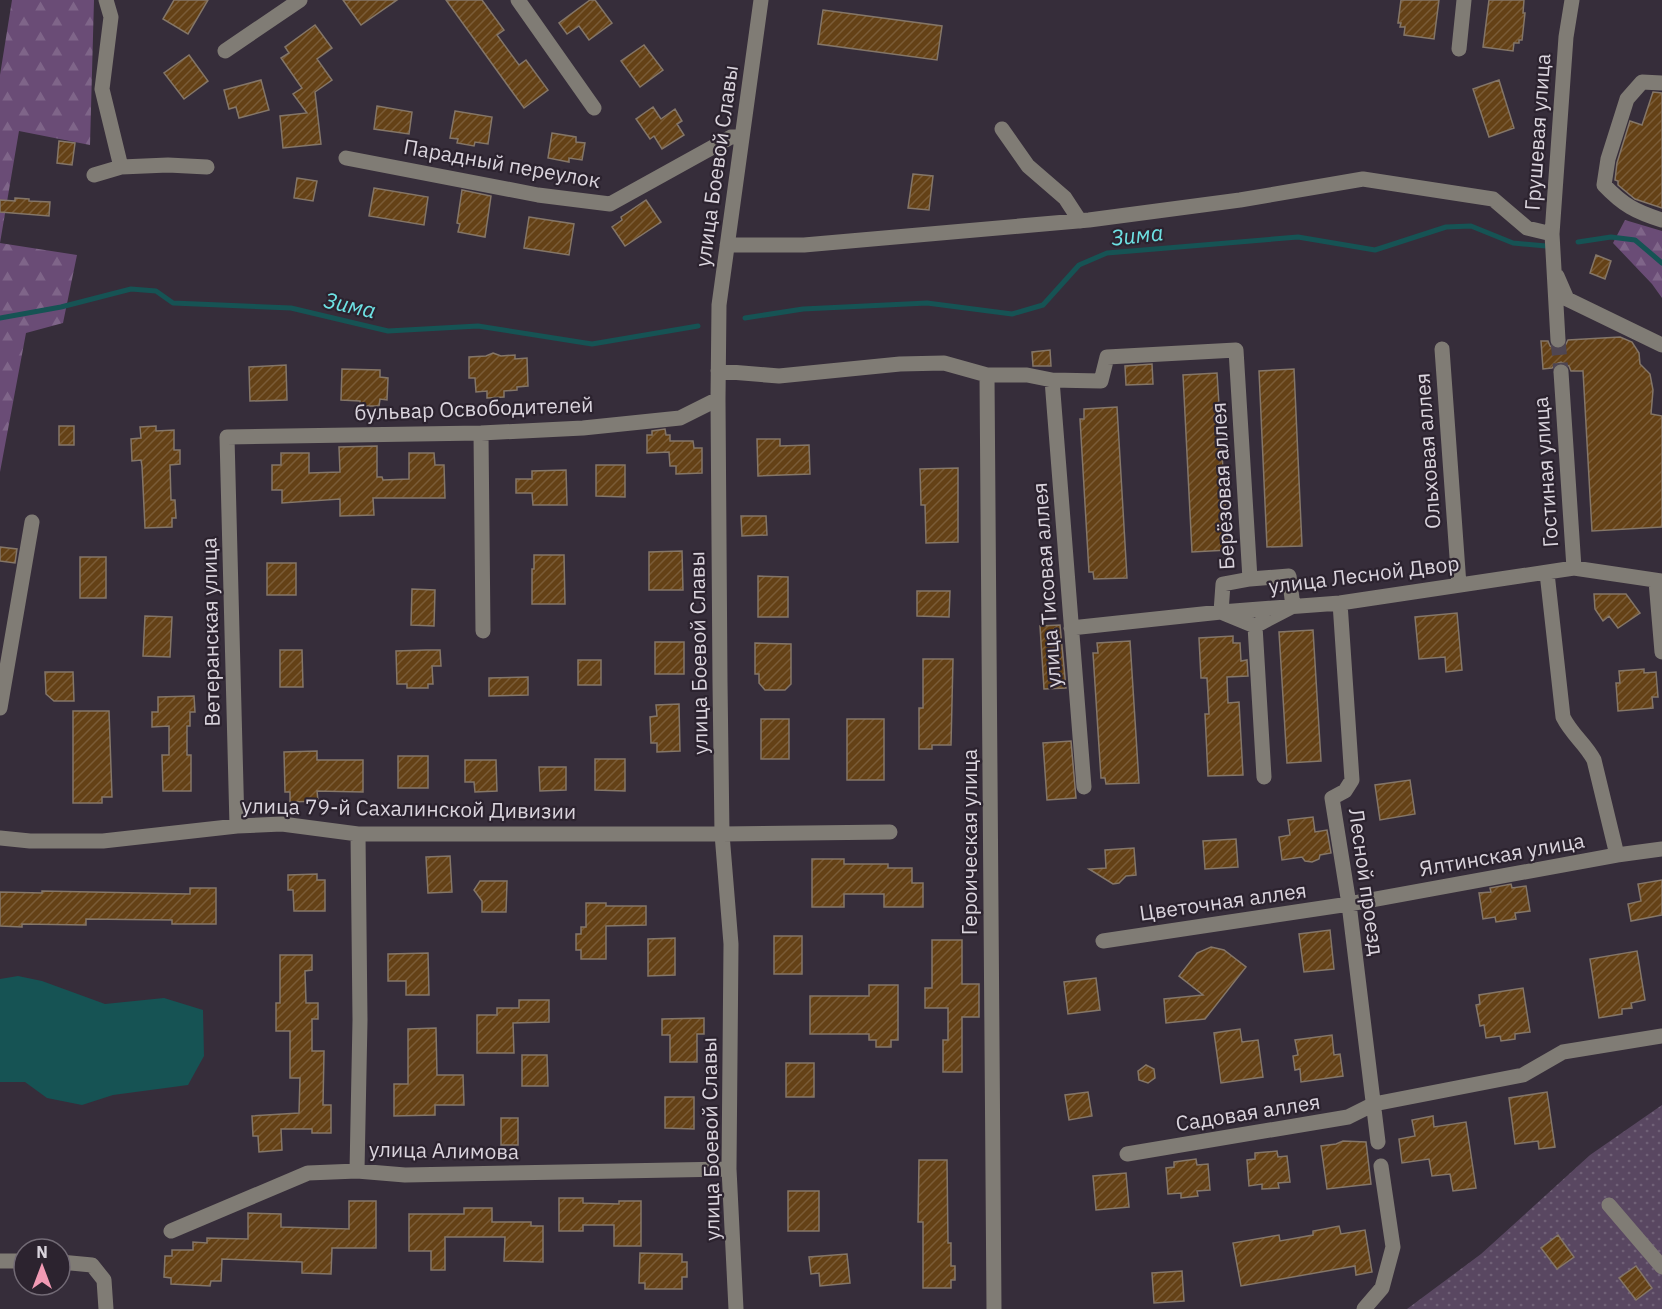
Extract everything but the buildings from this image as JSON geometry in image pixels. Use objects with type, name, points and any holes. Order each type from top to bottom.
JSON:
[{"type":"street","points":[[106,0],[111,17],[102,89],[121,167]]},
{"type":"street","points":[[225,51],[300,0]]},
{"type":"street","points":[[518,0],[594,108]]},
{"type":"street","name":"улица Боевой Славы","points":[[736,1309],[729,1169],[731,944],[722,834],[719,305],[742,136],[747,115],[761,0]]},
{"type":"street","points":[[1459,49],[1464,0]]},
{"type":"street","name":"Грушевая улица","points":[[1553,268],[1552,234],[1566,37],[1572,0]]},
{"type":"street","points":[[1662,83],[1642,82],[1627,99],[1608,159],[1604,185],[1616,198],[1638,213],[1662,220]]},
{"type":"street","points":[[1002,129],[1028,166],[1065,198],[1080,221]]},
{"type":"street","name":"Парадный переулок","points":[[346,158],[538,195],[610,204],[732,137],[742,136]]},
{"type":"street","points":[[94,175],[121,167],[168,165],[207,168]]},
{"type":"street","points":[[727,245],[804,245],[1080,221],[1240,200],[1363,179],[1493,199],[1527,228],[1552,234]]},
{"type":"street","points":[[1553,268],[1558,340]]},
{"type":"street","points":[[1553,268],[1567,299],[1662,345]]},
{"type":"street","name":"Ольховая аллея","points":[[1442,349],[1459,585]]},
{"type":"street","name":"Берёзовая аллея","points":[[1052,380],[1101,381],[1107,357],[1236,350],[1250,579],[1223,584],[1221,612]]},
{"type":"street","points":[[718,371],[779,376],[900,364],[944,363],[987,375],[1027,375],[1052,380]]},
{"type":"street","name":"Гостиная улица","points":[[1561,372],[1574,568]]},
{"type":"street","name":"Героическая улица","points":[[987,375],[994,1309]]},
{"type":"street","name":"улица Тисовая аллея","points":[[1052,380],[1084,787]]},
{"type":"street","name":"бульвар Освободителей","points":[[227,437],[481,433],[584,428],[680,418],[718,399]]},
{"type":"street","points":[[481,433],[483,632]]},
{"type":"street","name":"Ветеранская улица","points":[[227,437],[237,826]]},
{"type":"street","points":[[0,708],[32,522]]},
{"type":"street","name":"улица Лесной Двор","points":[[1071,628],[1221,612],[1340,603],[1574,568],[1659,581]]},
{"type":"street","points":[[1548,573],[1563,717],[1571,732],[1588,748],[1594,760],[1617,855]]},
{"type":"street","points":[[1250,579],[1289,576],[1293,606],[1255,626]]},
{"type":"street","points":[[1659,581],[1662,652]]},
{"type":"street","name":"Лесной проезд","points":[[1340,603],[1352,780],[1345,791],[1332,798],[1349,904],[1378,1142]]},
{"type":"street","points":[[1221,612],[1255,626]]},
{"type":"street","points":[[1255,626],[1264,777]]},
{"type":"street","name":"улица 79-й Сахалинской Дивизии","points":[[0,838],[30,841],[103,841],[237,826],[282,824],[358,834],[890,832]]},
{"type":"street","points":[[357,1171],[360,1020],[358,834]]},
{"type":"street","name":"Ялтинская улица","points":[[1349,904],[1617,855],[1662,849]]},
{"type":"street","name":"Цветочная аллея","points":[[1102,941],[1349,904]]},
{"type":"street","name":"Садовая аллея","points":[[1127,1154],[1348,1117],[1374,1104],[1523,1075],[1563,1052],[1662,1036]]},
{"type":"street","points":[[1364,1309],[1382,1288],[1393,1247],[1382,1166]]},
{"type":"street","name":"улица Алимова","points":[[171,1231],[308,1173],[357,1171],[405,1175],[729,1169]]},
{"type":"street","points":[[1609,1205],[1662,1267]]},
{"type":"street","points":[[72,1263],[92,1264],[104,1280],[106,1309]]},
{"type":"shaded area","points":[[18,976],[42,981],[105,1004],[164,998],[203,1010],[204,1056],[188,1085],[113,1095],[82,1105],[47,1098],[25,1082],[0,1082],[0,979]]},
{"type":"shaded area","points":[[1662,1105],[1662,1309],[1407,1309],[1481,1254],[1590,1155]]},
{"type":"green space","points":[[12,0],[94,0],[90,145],[19,131],[0,243],[0,75]]},
{"type":"green space","points":[[1625,220],[1662,231],[1662,298],[1652,284],[1613,243]]},
{"type":"green space","points":[[0,243],[77,255],[63,323],[26,333],[0,472]]},
{"type":"waterway","name":"Зима","points":[[745,318],[803,309],[927,303],[1012,314],[1043,305],[1079,265],[1107,253],[1298,237],[1375,250],[1446,227],[1471,226],[1513,243],[1546,246]]},
{"type":"waterway","name":"Зима","points":[[1578,242],[1611,237],[1635,240],[1662,263]]},
{"type":"waterway","name":"Зима","points":[[0,318],[61,307],[131,289],[156,291],[173,303],[291,308],[388,331],[478,326],[592,344],[698,326]]},
{"type":"tunnel","points":[[1558,340],[1561,372]]}]
